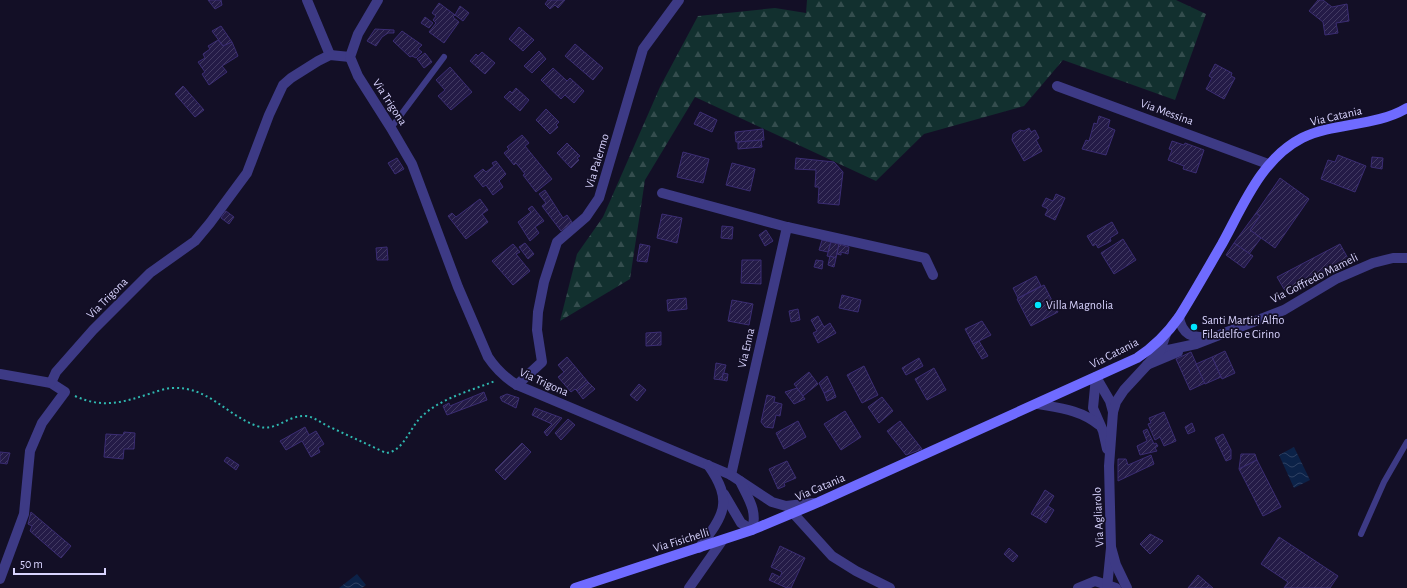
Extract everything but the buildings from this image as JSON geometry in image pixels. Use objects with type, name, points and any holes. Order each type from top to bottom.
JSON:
[{"type":"main road","name":"Via Catania","points":[[793,513],[1038,404],[1137,358],[1153,348],[1179,317],[1268,164],[1286,148],[1302,138],[1320,131],[1380,119],[1407,108]]},
{"type":"main road","name":"Via Fisichelli","points":[[575,588],[722,541],[793,513]]},
{"type":"street","points":[[307,0],[330,55],[350,57],[358,34],[378,0]]},
{"type":"street","name":"Via Palermo","points":[[517,385],[542,362],[537,330],[538,312],[544,282],[557,242],[586,217],[599,198],[643,49],[679,0]]},
{"type":"street","name":"Via Trigona","points":[[51,383],[56,372],[93,330],[150,273],[195,241],[247,173],[269,115],[283,85],[318,60],[330,55]]},
{"type":"street","name":"Via Trigona","points":[[350,57],[358,76],[412,164],[458,287],[488,357],[504,377],[517,385],[735,477],[772,502],[786,506],[819,502]]},
{"type":"street","name":"Via Messina","points":[[1057,86],[1268,164]]},
{"type":"street","points":[[662,193],[787,227],[925,258],[933,275]]},
{"type":"street","name":"Via Enna","points":[[735,477],[787,227]]},
{"type":"street","name":"Via Goffredo Mameli","points":[[1194,340],[1213,336],[1284,310],[1355,270],[1393,258],[1407,258]]},
{"type":"street","points":[[1179,317],[1184,331],[1194,340]]},
{"type":"street","points":[[1109,466],[1113,412],[1116,402],[1124,390],[1160,351],[1166,334],[1177,333],[1194,340]]},
{"type":"street","points":[[1137,358],[1194,340]]},
{"type":"street","points":[[1147,365],[1194,340]]},
{"type":"street","points":[[0,374],[51,383],[65,392],[42,423],[30,451],[24,514],[0,579]]},
{"type":"street","points":[[1096,377],[1110,401],[1113,412]]},
{"type":"street","points":[[1096,377],[1093,408],[1105,439],[1109,466]]},
{"type":"street","points":[[1038,404],[1079,412],[1100,425]]},
{"type":"street","points":[[708,465],[718,480],[724,494],[741,523],[752,530],[756,520],[754,510],[735,477]]},
{"type":"street","name":"Via Agliarolo","points":[[1109,466],[1111,547],[1116,566],[1127,588]]},
{"type":"street","points":[[699,548],[717,523],[723,510],[724,494]]},
{"type":"street","points":[[793,513],[832,556],[856,571],[890,588]]},
{"type":"street","points":[[689,588],[722,541]]},
{"type":"street","points":[[1078,588],[1095,581],[1110,587],[1111,547]]},
{"type":"lane","points":[[391,128],[444,57]]},
{"type":"lane","points":[[1361,534],[1384,482],[1407,442]]},
{"type":"path","points":[[65,392],[88,402],[110,404],[172,388],[200,391],[221,404],[232,414],[256,426],[270,428],[296,417],[311,417],[386,453],[397,449],[420,418],[440,402],[504,377]]},
{"type":"green space","points":[[807,0],[1176,0],[1206,14],[1175,100],[1063,60],[1024,106],[924,134],[876,181],[695,97],[645,180],[630,279],[560,321],[577,254],[603,217],[660,87],[698,16],[775,8],[806,13]]},
{"type":"water","points":[[1294,447],[1310,480],[1294,488],[1279,455]]},
{"type":"water","points":[[357,574],[366,585],[362,588],[339,588]]},
{"type":"place","name":"Villa Magnolia","points":[[1038,305]]},
{"type":"place","name":"Santi Martiri Alfio Filadelfo e Cirino","points":[[1194,327]]}]
